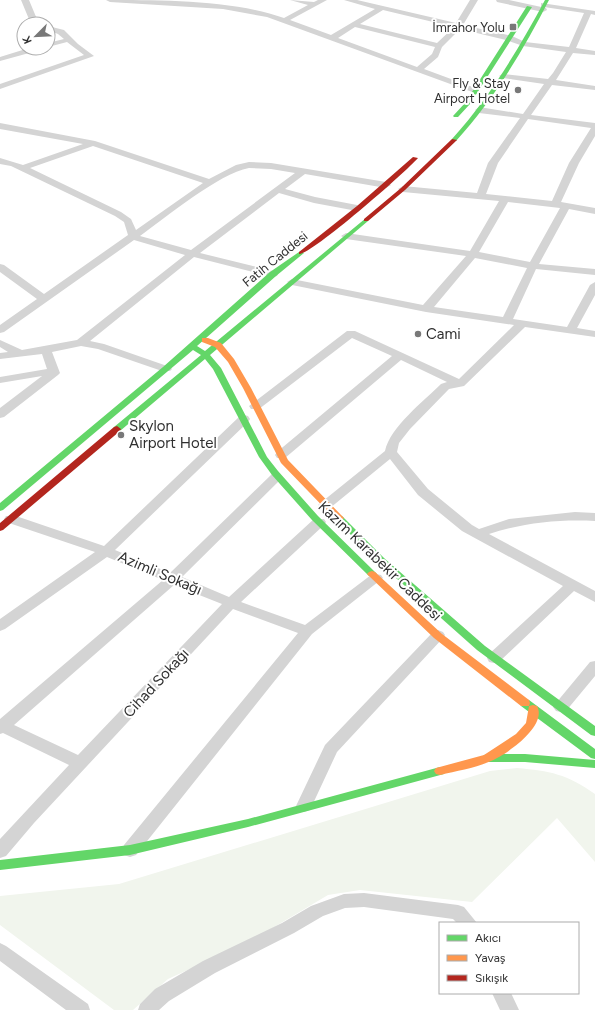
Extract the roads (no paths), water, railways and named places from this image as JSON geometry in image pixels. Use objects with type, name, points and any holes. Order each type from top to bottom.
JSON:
[{"type":"main road","points":[[452,121],[467,104],[531,3]]},
{"type":"main road","points":[[0,528],[403,189],[453,141],[479,110],[503,76],[545,5]]},
{"type":"main road","name":"Fatih Caddesi","points":[[0,508],[166,369],[273,274],[327,234],[386,185],[420,153]]},
{"type":"main road","name":"Kazım Karabekir Caddesi","points":[[201,338],[218,345],[231,361],[281,455],[293,472],[325,505],[415,591],[494,658],[595,732]]},
{"type":"main road","name":"Kazım Karabekir Caddesi","points":[[192,346],[206,355],[218,368],[263,457],[276,477],[319,522],[376,578],[438,635],[488,676],[595,755]]},
{"type":"main road","points":[[488,758],[520,737],[531,724],[533,709]]},
{"type":"main road","points":[[0,865],[130,850],[248,823],[304,806],[488,758],[525,758],[595,764]]},
{"type":"street","points":[[25,0],[32,16]]},
{"type":"street","points":[[110,0],[223,6],[249,10],[285,20],[475,90]]},
{"type":"street","points":[[294,0],[314,4]]},
{"type":"street","points":[[285,20],[323,0]]},
{"type":"street","points":[[348,0],[380,9],[509,38],[523,44],[595,53]]},
{"type":"street","points":[[420,69],[435,55],[440,46],[458,27],[474,0]]},
{"type":"street","points":[[480,196],[493,163],[549,83],[557,74],[591,12],[500,0]]},
{"type":"street","points":[[332,38],[380,9]]},
{"type":"street","points":[[355,25],[440,46]]},
{"type":"street","points":[[0,87],[90,56],[68,40],[61,32],[56,30]]},
{"type":"street","points":[[56,43],[68,40]]},
{"type":"street","points":[[0,59],[16,54]]},
{"type":"street","points":[[503,76],[595,88]]},
{"type":"street","points":[[479,110],[595,128],[574,163],[555,204]]},
{"type":"street","points":[[0,126],[92,144],[210,182]]},
{"type":"street","points":[[23,168],[92,144]]},
{"type":"street","points":[[0,162],[14,164],[118,214],[128,221],[134,237]]},
{"type":"street","points":[[0,330],[43,298],[134,237],[210,182],[239,167],[249,165],[271,166],[386,185]]},
{"type":"street","points":[[81,343],[193,254],[304,172]]},
{"type":"street","points":[[403,189],[555,204],[595,211]]},
{"type":"street","points":[[278,190],[357,208]]},
{"type":"street","points":[[426,309],[473,254],[505,199]]},
{"type":"street","points":[[506,321],[533,266],[566,206]]},
{"type":"street","points":[[346,236],[473,254],[533,266],[595,272]]},
{"type":"street","points":[[134,237],[193,254],[273,274]]},
{"type":"street","points":[[0,267],[43,298]]},
{"type":"street","points":[[292,282],[426,309],[595,334]]},
{"type":"street","points":[[571,330],[595,285]]},
{"type":"street","points":[[325,505],[391,452],[393,443],[406,426],[445,386],[460,384],[523,323]]},
{"type":"street","points":[[255,406],[351,332],[460,384]]},
{"type":"street","points":[[0,343],[20,353]]},
{"type":"street","points":[[0,356],[46,350],[81,343],[100,346],[166,369]]},
{"type":"street","points":[[0,414],[54,373],[46,350]]},
{"type":"street","points":[[281,455],[400,356]]},
{"type":"street","points":[[0,380],[53,371]]},
{"type":"street","points":[[0,626],[106,551],[244,419]]},
{"type":"street","points":[[391,452],[423,492],[466,528],[595,597]]},
{"type":"street","points":[[80,763],[1,726],[173,578],[276,477]]},
{"type":"street","points":[[477,534],[509,523],[574,516],[595,517]]},
{"type":"street","name":"Azimli Sokağı","points":[[11,519],[106,551],[231,603],[308,631]]},
{"type":"street","name":"Cihad Sokağı","points":[[0,851],[28,818],[231,603],[319,522]]},
{"type":"street","points":[[130,850],[308,631],[376,578]]},
{"type":"street","points":[[494,658],[572,585]]},
{"type":"street","points":[[304,806],[331,749],[438,635]]},
{"type":"street","points":[[561,707],[595,666]]},
{"type":"street","points":[[147,1010],[162,994],[209,968],[288,928],[317,911],[344,901],[364,900],[458,912],[467,922]]},
{"type":"street","points":[[0,951],[81,1010]]},
{"type":"street","points":[[502,994],[510,1010]]},
{"type":"place","name":"İmrahor Yolu","points":[[513,27]]},
{"type":"place","name":"Fly & Stay Airport Hotel","points":[[518,90]]},
{"type":"place","name":"Cami","points":[[418,334]]},
{"type":"place","name":"Skylon Airport Hotel","points":[[121,435]]}]
